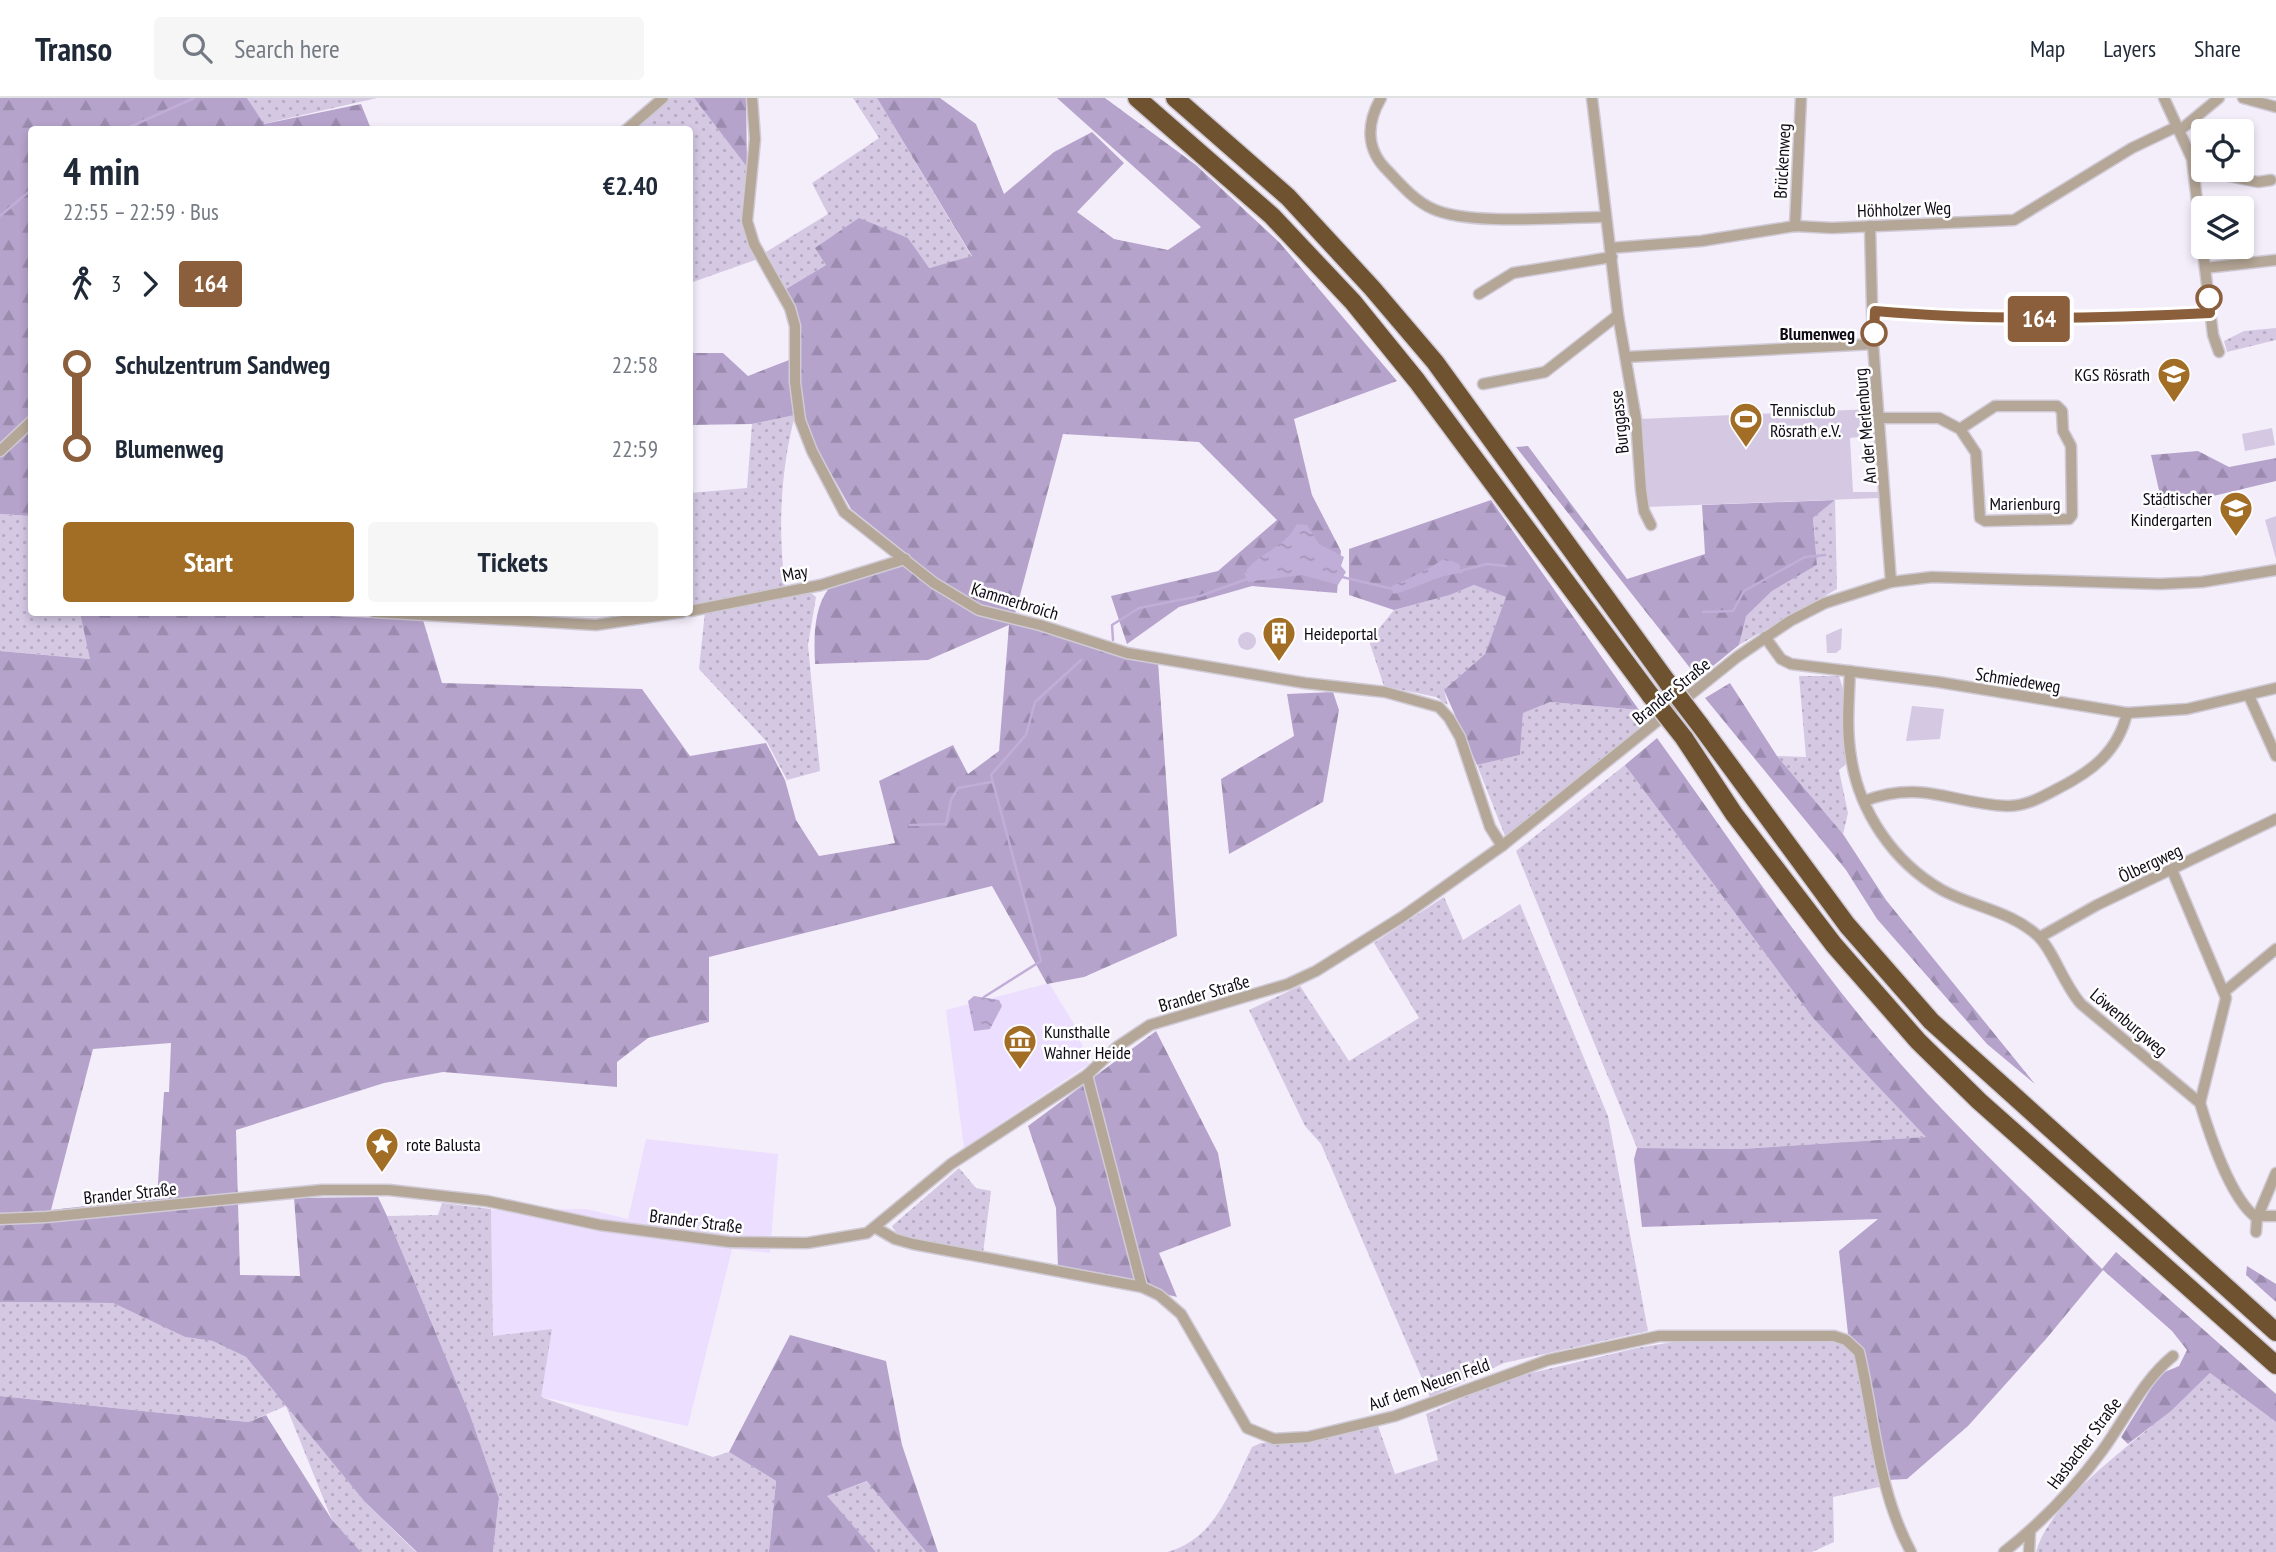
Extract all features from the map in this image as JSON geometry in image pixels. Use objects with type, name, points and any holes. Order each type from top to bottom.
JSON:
[{"type":"highway","points":[[1137,98],[1272,216],[1353,302],[1417,382],[1684,738],[1734,814],[1874,994],[1979,1101],[2276,1365]]},
{"type":"highway","points":[[1175,98],[1288,197],[1426,351],[1847,925],[1931,1021],[2276,1332]]},
{"type":"street","points":[[630,126],[663,98]]},
{"type":"street","name":"Kammerbroich","points":[[752,98],[755,139],[747,221],[754,244],[787,299],[793,317],[800,420],[812,451],[844,512],[954,598],[979,610],[1040,625],[1127,653],[1305,683],[1385,692],[1439,707],[1460,737],[1490,827],[1502,846]]},
{"type":"street","points":[[1381,98],[1369,132],[1374,153],[1407,190],[1433,209],[1474,217],[1605,217]]},
{"type":"street","name":"Burggasse","points":[[1592,98],[1618,315],[1636,419],[1643,500],[1651,525]]},
{"type":"street","name":"Brückenweg","points":[[1795,226],[1801,98]]},
{"type":"street","points":[[2164,98],[2191,162]]},
{"type":"street","name":"Höhholzer Weg","points":[[1611,252],[1795,226],[2014,220],[2132,148],[2178,129],[2219,98]]},
{"type":"street","points":[[2243,98],[2276,107]]},
{"type":"street","points":[[2254,180],[2271,180]]},
{"type":"street","points":[[2195,182],[2210,313],[2219,352]]},
{"type":"street","name":"An der Merlenburg","points":[[1870,226],[1875,311],[1874,344],[1891,582]]},
{"type":"street","points":[[1479,294],[1513,274],[1611,252]]},
{"type":"street","points":[[2205,268],[2276,260]]},
{"type":"street","points":[[1875,311],[2044,319],[2210,313]]},
{"type":"street","points":[[1483,384],[1545,372],[1618,315]]},
{"type":"street","points":[[1626,357],[1874,344]]},
{"type":"street","name":"Marienburg","points":[[1995,406],[2057,406],[2062,411],[2063,431],[2071,446],[2072,515],[2068,519],[1985,521],[1980,518],[1976,453],[1960,429],[1995,406]]},
{"type":"street","points":[[1880,418],[1939,418],[1960,429]]},
{"type":"street","points":[[0,451],[28,425]]},
{"type":"street","name":"May","points":[[693,610],[821,584],[905,559]]},
{"type":"street","name":"Brander Straße","points":[[0,1219],[46,1217],[309,1191],[366,1190],[487,1201],[600,1225],[759,1244],[832,1240],[867,1233],[951,1164],[1087,1075],[1117,1047],[1150,1025],[1171,1016],[1259,994],[1316,971],[1425,902],[1502,846],[1765,637],[1825,603],[1891,582],[1932,577],[2160,584],[2202,582],[2276,570]]},
{"type":"street","points":[[442,616],[596,625],[656,616]]},
{"type":"street","name":"Schmiedeweg","points":[[1765,637],[1785,662],[2127,713],[2187,709],[2276,688]]},
{"type":"street","name":"Löwenburgweg","points":[[1850,671],[1850,756],[1864,801],[1877,828],[1900,857],[1923,877],[1962,899],[2012,918],[2040,937],[2069,990],[2081,1004],[2200,1103]]},
{"type":"street","points":[[2249,696],[2276,756]]},
{"type":"street","points":[[1864,801],[1882,794],[1921,791],[2007,806],[2033,802],[2093,769],[2116,742],[2127,713]]},
{"type":"street","name":"Ölbergweg","points":[[2040,937],[2097,905],[2276,819]]},
{"type":"street","points":[[2172,870],[2224,992],[2225,1004],[2200,1103],[2211,1136],[2243,1204],[2258,1217],[2276,1216]]},
{"type":"street","points":[[2224,992],[2276,950]]},
{"type":"street","points":[[1087,1075],[1142,1287]]},
{"type":"street","points":[[2256,1232],[2258,1217],[2276,1173]]},
{"type":"street","name":"Auf dem Neuen Feld","points":[[876,1228],[895,1239],[913,1244],[1142,1287],[1159,1295],[1181,1314],[1247,1427],[1274,1439],[1308,1437],[1395,1416],[1548,1360],[1659,1336],[1811,1335],[1846,1340],[1859,1352],[1888,1502],[1912,1552]]},
{"type":"street","name":"Hasbacher Straße","points":[[2004,1552],[2031,1533],[2102,1452],[2151,1378],[2173,1356]]},
{"type":"street","points":[[2029,1552],[2031,1533]]},
{"type":"shaded area","points":[[247,98],[377,98],[263,124]]},
{"type":"shaded area","points":[[670,98],[694,98],[747,167],[743,193],[744,224],[758,259],[693,282],[693,126],[636,126]]},
{"type":"shaded area","points":[[853,98],[877,98],[972,257],[928,268],[908,238],[826,265],[786,289],[766,252],[828,214],[812,183],[879,138]]},
{"type":"shaded area","points":[[2276,328],[2276,340],[2227,352],[2224,341],[2244,331]]},
{"type":"shaded area","name":"Tennisclub Rösrath e.V.","points":[[1873,409],[1874,425],[1859,426],[1859,437],[1850,438],[1853,492],[1878,492],[1878,498],[1646,507],[1639,419]]},
{"type":"shaded area","points":[[795,415],[783,480],[782,544],[785,588],[693,605],[693,493],[747,488],[752,424]]},
{"type":"shaded area","points":[[2272,428],[2275,445],[2245,451],[2242,434]]},
{"type":"shaded area","points":[[1835,500],[1837,589],[1739,645],[1745,616],[1772,591],[1817,565],[1813,518]]},
{"type":"shaded area","points":[[0,514],[28,516],[28,616],[81,616],[91,659],[0,651]]},
{"type":"shaded area","points":[[2276,516],[2276,559],[2265,520]]},
{"type":"shaded area","points":[[1474,585],[1507,597],[1485,654],[1444,690],[1448,705],[1436,697],[1384,686],[1369,641],[1394,610],[1450,595]]},
{"type":"shaded area","points":[[811,593],[816,597],[808,645],[820,771],[787,780],[767,742],[699,669],[705,612]]},
{"type":"shaded area","points":[[1842,628],[1841,649],[1836,653],[1827,653],[1826,635]]},
{"type":"shaded area","points":[[1247,632],[1253,635],[1256,641],[1253,647],[1247,650],[1241,647],[1238,641],[1241,635]]},
{"type":"shaded area","points":[[1799,676],[1839,676],[1843,689],[1846,764],[1839,770],[1848,813],[1843,834],[1777,756],[1806,757]]},
{"type":"shaded area","points":[[1550,702],[1639,710],[1642,728],[1505,836],[1477,765],[1520,755],[1523,712]]},
{"type":"shaded area","points":[[1912,706],[1944,709],[1940,739],[1906,741]]},
{"type":"shaded area","points":[[1625,765],[1813,1018],[1927,1137],[1741,1149],[1637,1148],[1516,851]]},
{"type":"shaded area","points":[[1444,897],[1463,940],[1520,904],[1608,1116],[1648,1331],[1504,1363],[1430,1397],[1321,1144],[1305,1126],[1249,1010],[1300,986],[1349,1061],[1419,1018],[1374,943]]},
{"type":"shaded area","points":[[1049,983],[1074,1024],[1089,1064],[964,1148],[946,1010]]},
{"type":"shaded area","points":[[646,1139],[778,1154],[770,1253],[732,1249],[688,1426],[541,1397],[493,1337],[491,1210],[586,1209],[628,1219]]},
{"type":"shaded area","points":[[959,1168],[976,1188],[991,1191],[983,1253],[900,1238],[892,1226]]},
{"type":"shaded area","points":[[442,1203],[491,1209],[493,1336],[552,1329],[541,1397],[713,1457],[729,1452],[776,1481],[769,1552],[493,1552],[499,1498],[470,1415],[387,1216],[438,1215]]},
{"type":"shaded area","points":[[0,1302],[113,1303],[185,1337],[214,1341],[246,1357],[367,1504],[416,1552],[361,1552],[332,1520],[286,1406],[248,1422],[0,1396]]},
{"type":"shaded area","points":[[1828,1339],[1849,1350],[1859,1369],[1867,1402],[1879,1487],[1833,1497],[1834,1542],[1812,1552],[1167,1552],[1198,1536],[1210,1524],[1229,1495],[1252,1447],[1261,1443],[1309,1442],[1378,1426],[1395,1474],[1438,1460],[1426,1414],[1506,1379],[1637,1348],[1685,1340]]},
{"type":"shaded area","points":[[2210,1373],[2276,1422],[2276,1552],[2036,1552],[2057,1513],[2074,1494]]},
{"type":"shaded area","points":[[868,1481],[926,1552],[876,1552],[826,1496]]},
{"type":"green space","points":[[0,98],[247,98],[264,124],[361,104],[370,126],[28,126],[28,516],[0,514]]},
{"type":"green space","points":[[694,98],[746,98],[747,167]]},
{"type":"green space","points":[[877,98],[940,98],[976,124],[1004,194],[1054,152],[1092,132],[1124,163],[1077,212],[1114,239],[1168,250],[1201,227],[1057,98],[1105,98],[1196,165],[1280,243],[1397,381],[1294,419],[1312,495],[1341,551],[1337,593],[1252,586],[1179,607],[1127,644],[1111,596],[1218,571],[1277,520],[1199,442],[1063,434],[1015,614],[1158,662],[1177,936],[1084,977],[1047,984],[992,886],[709,957],[709,1022],[648,1038],[617,1062],[617,1087],[443,1072],[384,1083],[236,1130],[240,1275],[300,1276],[294,1198],[378,1197],[470,1415],[499,1498],[493,1552],[417,1552],[365,1502],[246,1357],[213,1341],[185,1337],[113,1303],[0,1302],[0,651],[90,659],[81,616],[331,616],[423,620],[442,683],[642,689],[690,756],[766,743],[785,780],[796,820],[819,856],[895,843],[879,781],[953,745],[968,774],[999,751],[1009,625],[928,660],[815,664],[817,615],[829,588],[906,553],[851,509],[810,436],[803,413],[799,381],[799,326],[786,289],[826,265],[815,248],[859,218],[908,238],[929,268],[972,256]],"holes":[[[171,1043],[169,1092],[164,1092],[157,1198],[51,1210],[93,1049]]]},
{"type":"green space","points":[[693,353],[723,353],[748,376],[789,360],[795,415],[752,424],[693,425]]},
{"type":"green space","points":[[1528,446],[1627,579],[1705,554],[1702,505],[1835,500],[1813,518],[1817,565],[1772,591],[1746,616],[1739,645],[1698,678],[1516,447]]},
{"type":"green space","points":[[2198,451],[2229,467],[2276,458],[2276,481],[2163,508],[2151,455]]},
{"type":"green space","points":[[1491,500],[1639,710],[1550,702],[1523,713],[1520,755],[1477,765],[1444,690],[1485,654],[1506,597],[1474,585],[1450,595],[1394,610],[1349,595],[1349,549]]},
{"type":"green space","points":[[1730,683],[1777,756],[1843,834],[1886,900],[2035,1084],[1987,1044],[1877,919],[1846,870],[1705,698]]},
{"type":"green space","points":[[1333,692],[1339,710],[1323,802],[1229,854],[1221,779],[1294,736],[1287,694]]},
{"type":"green space","points":[[1657,738],[1829,977],[1916,1081],[2102,1269],[2116,1252],[2276,1394],[2276,1422],[2210,1373],[2171,1411],[2128,1444],[2121,1437],[2160,1374],[2179,1366],[2187,1350],[2172,1331],[2103,1270],[1968,1426],[1907,1479],[1888,1480],[1859,1346],[1848,1334],[1839,1251],[1878,1219],[1642,1227],[1634,1159],[1637,1148],[1741,1149],[1926,1137],[1813,1018],[1625,765]]},
{"type":"green space","points":[[1156,1031],[1218,1153],[1231,1226],[1159,1253],[1177,1297],[1058,1268],[1056,1208],[1028,1126]]},
{"type":"green space","points":[[2247,1266],[2276,1284],[2276,1302],[2246,1275]]},
{"type":"green space","points":[[790,1335],[886,1361],[902,1445],[938,1552],[926,1552],[867,1481],[827,1496],[876,1552],[769,1552],[776,1481],[729,1452]]},
{"type":"green space","points":[[0,1396],[248,1422],[266,1415],[332,1520],[361,1552],[0,1552]]},
{"type":"water","points":[[1297,524],[1307,525],[1319,544],[1344,557],[1341,566],[1346,572],[1338,585],[1302,575],[1248,582],[1244,573],[1285,539]]},
{"type":"water","points":[[1445,558],[1459,564],[1463,573],[1445,576],[1393,594],[1392,586]]},
{"type":"water","points":[[974,996],[999,1000],[1002,1006],[990,1029],[974,1031],[968,1001]]},
{"type":"waterway","points":[[132,126],[194,98]]},
{"type":"waterway","points":[[0,216],[28,192]]},
{"type":"waterway","points":[[1703,612],[1733,611],[1744,591],[1805,557],[1825,555]]},
{"type":"waterway","points":[[1459,571],[1487,564],[1506,566]]},
{"type":"waterway","points":[[1342,577],[1393,589]]},
{"type":"waterway","points":[[1113,640],[1112,625],[1139,608],[1200,596],[1250,578]]},
{"type":"waterway","points":[[984,997],[1041,961],[991,775],[1026,735],[1035,702],[1081,660]]},
{"type":"waterway","points":[[910,825],[946,824],[951,800],[958,788],[991,782]]},
{"type":"bus line","name":"164","points":[[1874,333],[1875,311],[1973,317],[2115,318],[2210,313],[2209,298]]},
{"type":"place","name":"Blumenweg","points":[[1874,333]]},
{"type":"place","name":"KGS Rösrath","points":[[2174,404]]},
{"type":"place","name":"Tennisclub Rösrath e.V.","points":[[1746,449]]},
{"type":"place","name":"Städtischer Kindergarten","points":[[2236,538]]},
{"type":"place","name":"Heideportal","points":[[1279,663]]},
{"type":"place","name":"Kunsthalle Wahner Heide","points":[[1020,1071]]},
{"type":"place","name":"rote Balusta","points":[[382,1174]]}]
